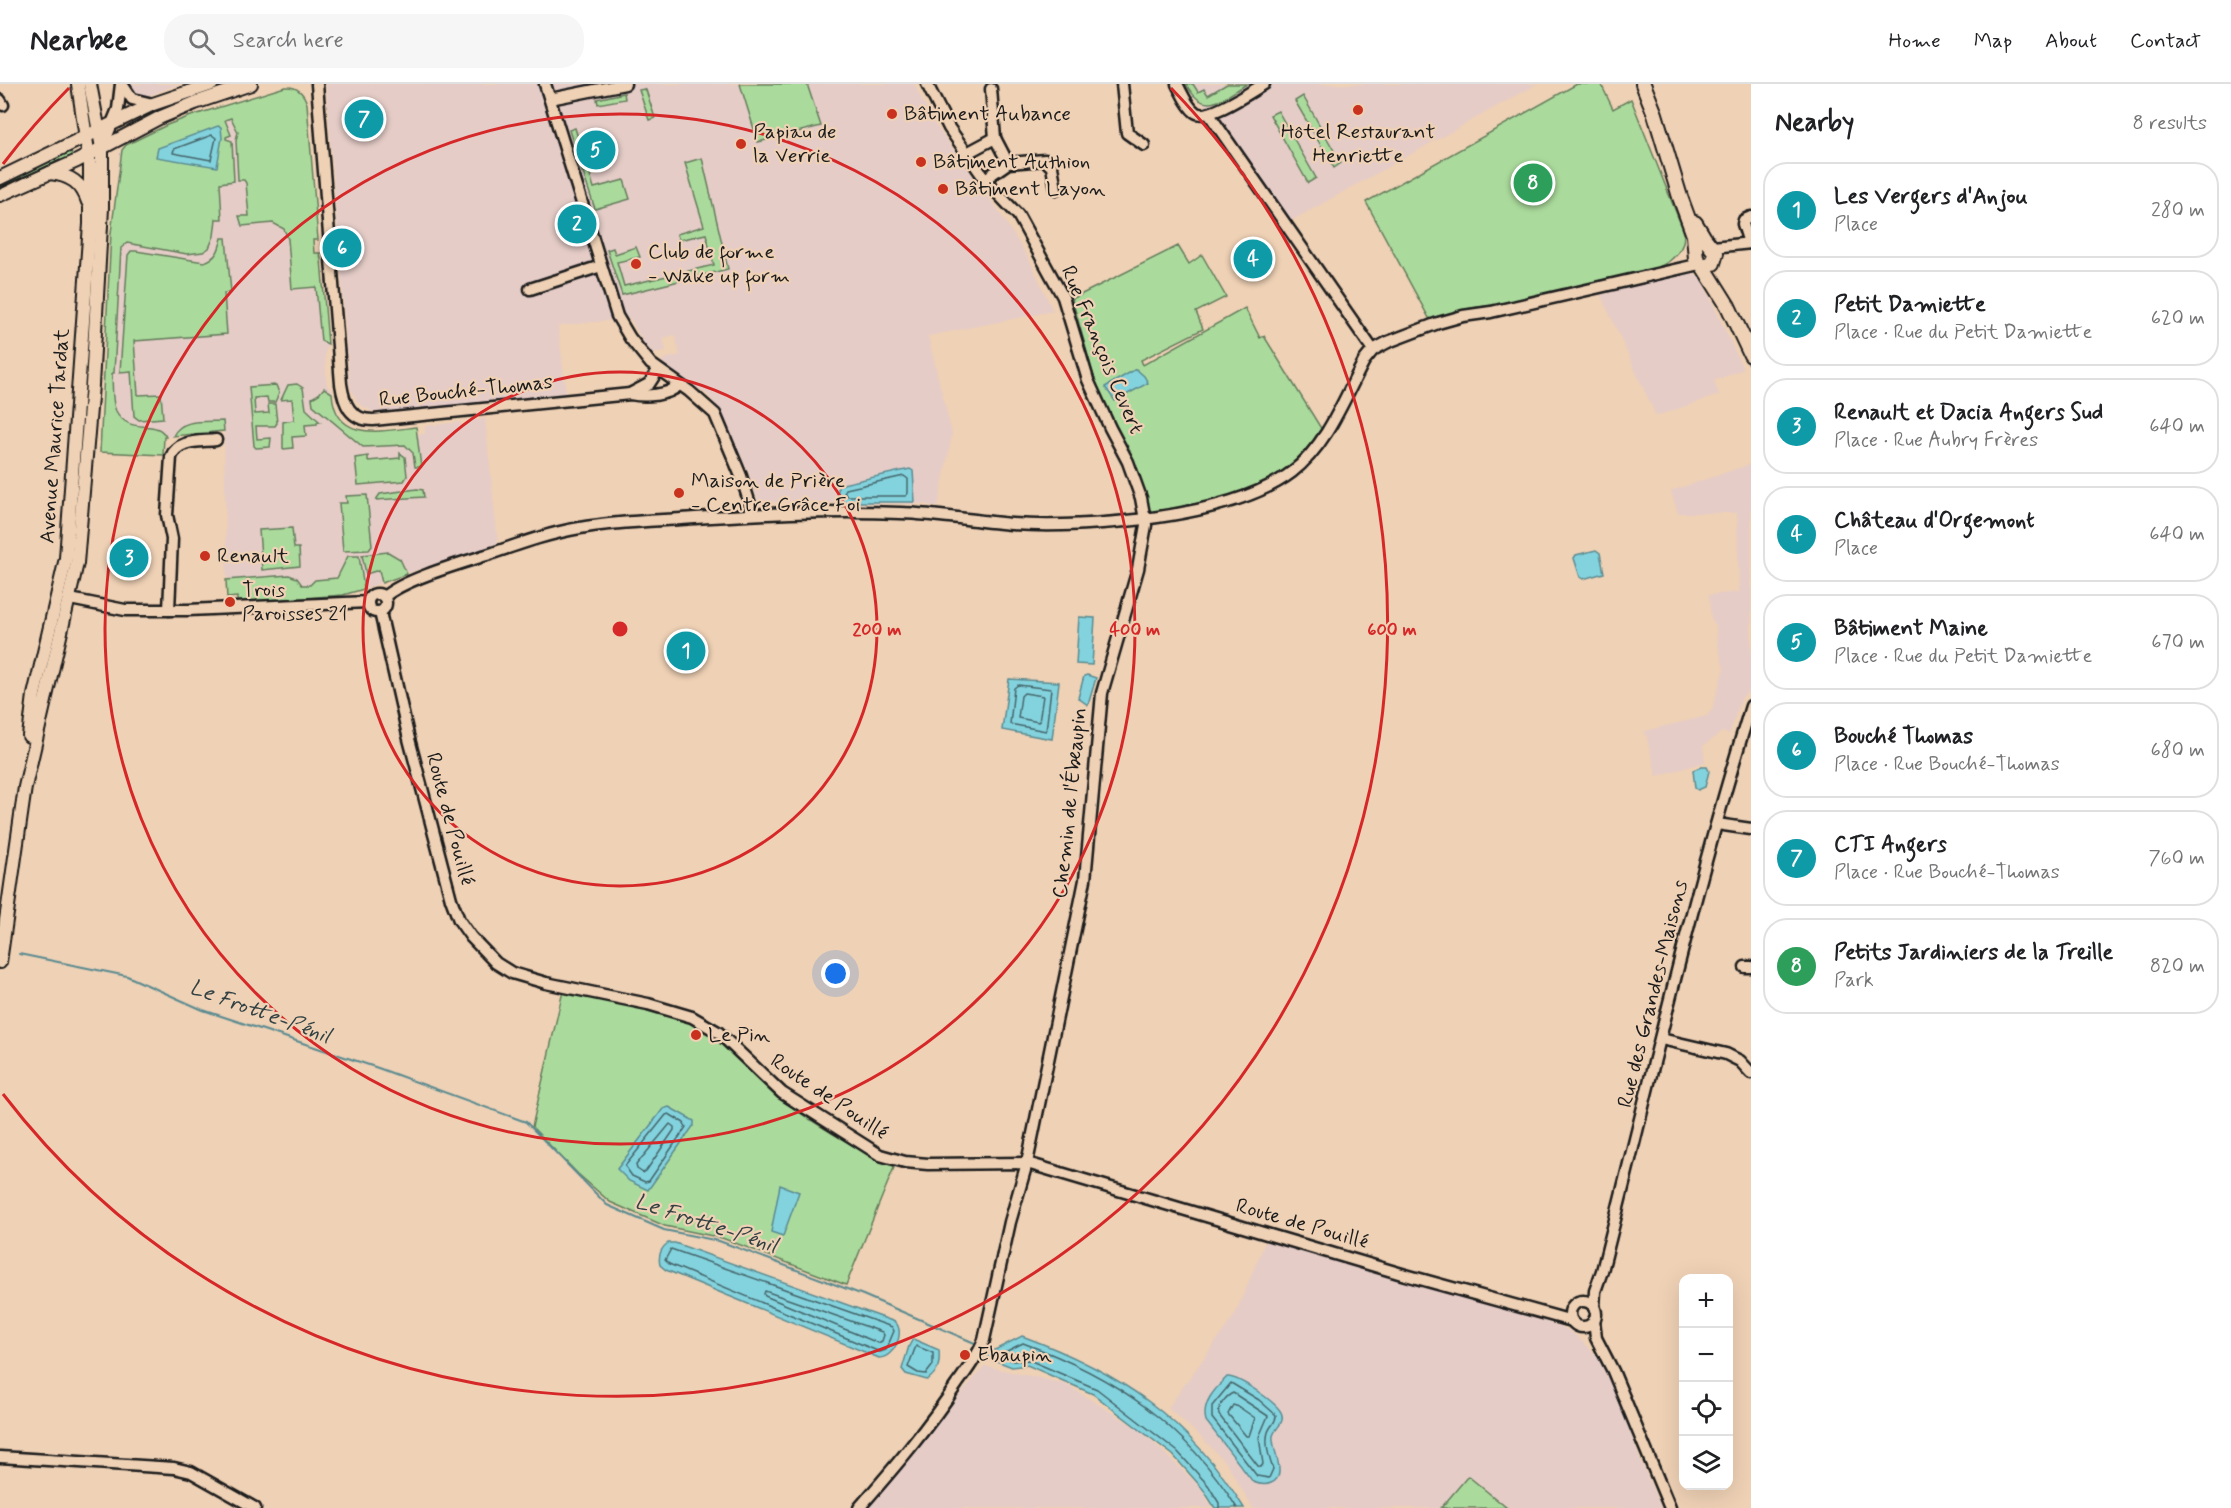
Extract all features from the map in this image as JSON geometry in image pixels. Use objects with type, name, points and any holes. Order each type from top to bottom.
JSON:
[{"type":"main road","points":[[1643,84],[1694,235],[1706,256]]},
{"type":"main road","points":[[1653,84],[1657,108],[1683,196],[1706,256],[1751,355]]},
{"type":"street","name":"Avenue Maurice Tardat","points":[[25,788],[70,599],[79,540],[92,385],[101,239],[102,148],[94,133],[78,84]]},
{"type":"street","name":"Avenue Maurice Tardat","points":[[25,788],[25,765],[34,695],[66,558],[71,508],[90,206],[89,154],[94,133],[90,84]]},
{"type":"street","points":[[121,84],[132,99],[153,104]]},
{"type":"street","points":[[102,148],[114,123],[121,84]]},
{"type":"street","points":[[0,178],[153,104],[212,84]]},
{"type":"street","points":[[0,195],[102,148],[161,117],[251,84]]},
{"type":"street","name":"Rue Bouché-Thomas","points":[[317,84],[341,384],[345,404],[351,413],[361,419],[373,420],[630,394],[639,396],[659,394],[673,390],[679,385]]},
{"type":"street","points":[[545,84],[617,316],[643,356],[712,410],[741,476],[750,504],[750,514]]},
{"type":"street","points":[[550,99],[625,84]]},
{"type":"street","name":"Rue François Cevert","points":[[927,84],[938,109],[985,179],[1018,215],[1063,297],[1088,380],[1128,462],[1141,498],[1145,520]]},
{"type":"street","points":[[1122,84],[1127,133],[1144,145]]},
{"type":"street","points":[[1177,84],[1195,112],[1204,115],[1264,84]]},
{"type":"street","points":[[991,89],[995,138],[1008,163]]},
{"type":"street","points":[[1209,114],[1373,350]]},
{"type":"street","points":[[967,153],[995,138]]},
{"type":"street","points":[[985,179],[1008,163],[1046,160],[1052,167],[1056,189]]},
{"type":"street","points":[[49,173],[67,177],[76,182],[84,190],[90,206]]},
{"type":"street","points":[[384,597],[390,591],[434,573],[541,536],[582,527],[750,514],[899,513],[1012,524],[1049,525],[1145,520],[1228,501],[1260,489],[1293,471],[1319,444],[1364,361],[1373,350],[1438,323],[1663,272],[1681,263],[1749,243],[1743,224],[1744,220],[1751,217]]},
{"type":"street","points":[[530,289],[601,266]]},
{"type":"street","points":[[630,394],[649,384],[658,370]]},
{"type":"street","points":[[169,610],[171,539],[167,515],[171,457],[175,449],[182,444],[216,440]]},
{"type":"street","name":"Chemin de l'Ébeaupin","points":[[859,1508],[900,1462],[979,1352],[985,1335],[1010,1222],[1027,1163],[1085,880],[1102,693],[1138,569],[1146,532],[1145,520]]},
{"type":"street","points":[[379,594],[384,597],[386,606],[380,612],[371,610],[368,602],[373,595],[379,594]]},
{"type":"street","points":[[70,599],[125,610],[368,602]]},
{"type":"street","name":"Route de Pouillé","points":[[380,612],[408,735],[451,899],[459,920],[471,937],[496,963],[512,973],[538,981],[666,1008],[700,1021],[718,1032],[782,1093],[880,1155],[905,1162],[928,1164],[1027,1163],[1402,1274],[1575,1319]]},
{"type":"street","name":"Rue des Grandes-Maisons","points":[[1594,1314],[1595,1291],[1717,824],[1751,706]]},
{"type":"street","points":[[0,962],[25,788]]},
{"type":"street","points":[[1717,824],[1751,829]]},
{"type":"street","points":[[1661,1039],[1726,1054],[1740,1061],[1751,1073]]},
{"type":"street","points":[[1575,1319],[1576,1303],[1584,1301],[1595,1291]]},
{"type":"street","points":[[1584,1301],[1594,1314],[1596,1338]]},
{"type":"street","points":[[1575,1319],[1589,1325],[1594,1314]]},
{"type":"street","points":[[1575,1319],[1596,1338],[1613,1371],[1670,1508]]},
{"type":"street","points":[[0,1457],[174,1468],[191,1472],[255,1508]]},
{"type":"shaded area","points":[[130,84],[179,84],[148,96],[137,93]]},
{"type":"shaded area","points":[[326,84],[914,84],[934,123],[998,210],[1030,261],[1053,311],[928,336],[952,434],[938,507],[924,504],[758,502],[747,469],[720,411],[708,395],[661,363],[664,359],[680,355],[675,335],[663,338],[666,351],[653,354],[644,344],[630,318],[558,326],[566,393],[382,413],[371,411],[358,403],[350,387]]},
{"type":"shaded area","points":[[1186,84],[1537,84],[1289,222],[1203,103],[1193,97]]},
{"type":"shaded area","points":[[285,87],[299,90],[304,95],[307,104],[318,240],[313,240],[314,253],[320,253],[321,259],[328,344],[325,353],[326,378],[327,386],[332,390],[336,412],[344,423],[369,432],[416,427],[417,434],[425,434],[425,426],[460,422],[461,425],[467,425],[467,421],[485,419],[498,545],[434,564],[346,595],[237,603],[237,597],[227,598],[224,431],[164,437],[163,455],[100,452],[111,233],[120,153],[123,147],[191,116]]},
{"type":"shaded area","points":[[1691,272],[1701,278],[1743,369],[1714,381],[1719,395],[1656,416],[1599,291]]},
{"type":"shaded area","points":[[1751,464],[1751,681],[1749,691],[1742,697],[1729,734],[1722,732],[1703,746],[1705,762],[1657,776],[1645,731],[1707,716],[1712,710],[1724,668],[1717,643],[1716,626],[1711,618],[1709,595],[1739,592],[1737,513],[1678,513],[1671,491]]},
{"type":"shaded area","points":[[1266,1240],[1561,1326],[1574,1334],[1598,1357],[1624,1412],[1639,1457],[1661,1508],[1253,1508],[1227,1464],[1168,1408],[1235,1315]]},
{"type":"shaded area","points":[[985,1366],[1065,1384],[1140,1430],[1200,1487],[1212,1508],[860,1508]]},
{"type":"green space","points":[[740,84],[807,84],[821,126],[758,142]]},
{"type":"green space","points":[[1186,84],[1193,84],[1198,92],[1204,89],[1208,95],[1227,84],[1247,84],[1221,100],[1207,103],[1193,94]]},
{"type":"green space","points":[[1577,84],[1601,84],[1613,109],[1631,99],[1683,230],[1683,242],[1678,252],[1670,261],[1659,267],[1511,303],[1471,308],[1433,319],[1429,318],[1366,202]]},
{"type":"green space","points":[[285,87],[299,91],[307,104],[318,240],[313,240],[314,253],[320,253],[321,259],[328,344],[321,341],[316,287],[292,289],[288,239],[284,229],[273,223],[242,226],[239,216],[249,216],[246,183],[244,180],[238,180],[236,140],[238,132],[231,118],[225,120],[231,135],[226,139],[232,141],[234,181],[220,183],[222,219],[216,219],[214,236],[209,248],[203,252],[187,254],[127,243],[121,248],[114,373],[112,373],[113,402],[116,411],[128,423],[162,431],[166,437],[164,437],[163,455],[100,452],[111,233],[122,150],[126,145],[167,125]]},
{"type":"green space","points":[[644,89],[655,118],[649,120],[639,90]]},
{"type":"green space","points":[[624,93],[625,99],[598,104],[597,99]]},
{"type":"green space","points":[[1303,96],[1341,163],[1334,168],[1295,101]]},
{"type":"green space","points":[[1278,111],[1316,178],[1308,183],[1270,115]]},
{"type":"green space","points":[[575,128],[588,170],[582,172],[569,130]]},
{"type":"green space","points":[[69,149],[73,156],[0,191],[0,182]]},
{"type":"green space","points":[[702,158],[728,269],[622,295],[607,250],[613,248],[615,254],[636,247],[640,257],[617,262],[624,286],[714,265],[706,234],[679,240],[677,234],[704,226],[685,163]]},
{"type":"green space","points":[[589,171],[594,188],[624,180],[630,199],[595,209],[583,173]]},
{"type":"green space","points":[[222,238],[226,238],[231,292],[224,293],[227,334],[134,341],[138,395],[161,394],[163,418],[139,420],[134,416],[131,371],[120,372],[128,255],[131,251],[136,251],[204,262],[217,253]]},
{"type":"green space","points":[[1178,246],[1189,264],[1202,255],[1226,297],[1196,312],[1203,329],[1141,360],[1143,365],[1245,308],[1260,338],[1264,336],[1322,430],[1297,463],[1273,480],[1222,498],[1153,513],[1149,509],[1132,462],[1098,391],[1072,299]]},
{"type":"green space","points":[[297,384],[303,388],[306,409],[320,422],[305,425],[306,436],[292,437],[293,448],[283,449],[283,422],[294,420],[292,399],[281,400],[288,385]]},
{"type":"green space","points":[[276,385],[279,393],[275,402],[268,402],[267,397],[254,398],[255,414],[269,413],[268,404],[275,404],[277,423],[275,426],[256,426],[257,439],[271,438],[270,447],[256,448],[249,387]]},
{"type":"green space","points":[[324,388],[332,393],[335,409],[342,420],[351,427],[375,431],[416,427],[421,467],[415,467],[413,453],[405,445],[363,447],[313,405],[312,398]]},
{"type":"green space","points":[[201,421],[223,421],[224,431],[173,436],[182,426],[188,424]]},
{"type":"green space","points":[[400,453],[405,457],[407,476],[404,481],[358,485],[355,458],[368,456],[368,461],[400,458]]},
{"type":"green space","points":[[423,490],[424,497],[376,500],[380,494]]},
{"type":"green space","points":[[367,495],[372,546],[369,550],[343,551],[339,503],[347,503],[346,496]]},
{"type":"green space","points":[[292,528],[294,548],[299,548],[300,566],[262,570],[259,530]]},
{"type":"green space","points":[[388,552],[400,559],[407,574],[382,583],[379,570],[366,574],[362,555]]},
{"type":"green space","points":[[348,556],[359,556],[364,589],[343,595],[237,603],[237,597],[227,598],[226,580],[289,575],[297,578],[302,585],[310,585],[315,580],[337,578]]},
{"type":"green space","points":[[563,991],[655,1008],[704,1027],[724,1042],[768,1088],[790,1106],[849,1143],[895,1165],[846,1285],[722,1238],[665,1226],[610,1202],[578,1174],[532,1127]]},
{"type":"green space","points":[[1468,1476],[1507,1508],[1441,1508]]},
{"type":"water","points":[[218,126],[221,127],[222,138],[217,167],[156,157],[158,148]]},
{"type":"water","points":[[1136,369],[1148,383],[1115,401],[1105,387]]},
{"type":"water","points":[[910,469],[913,471],[915,502],[838,502],[838,485]]},
{"type":"water","points":[[1596,550],[1600,553],[1604,573],[1583,579],[1580,577],[1574,558],[1576,555]]},
{"type":"water","points":[[1079,617],[1095,618],[1092,665],[1076,664]]},
{"type":"water","points":[[1084,676],[1096,678],[1088,705],[1078,698]]},
{"type":"water","points":[[1009,679],[1059,682],[1052,739],[1002,730]]},
{"type":"water","points":[[1707,767],[1709,771],[1705,787],[1698,790],[1695,788],[1693,770]]},
{"type":"water","points":[[669,1107],[694,1121],[694,1125],[648,1190],[629,1181],[617,1169],[663,1109]]},
{"type":"water","points":[[780,1185],[799,1192],[783,1236],[771,1232]]},
{"type":"water","points":[[668,1243],[675,1243],[895,1322],[899,1332],[897,1344],[889,1354],[879,1358],[666,1270],[660,1265],[659,1258]]},
{"type":"water","points":[[1022,1336],[1090,1365],[1149,1402],[1200,1448],[1223,1476],[1244,1508],[1215,1508],[1203,1489],[1173,1455],[1093,1394],[1027,1365],[1012,1367],[984,1356],[988,1348],[993,1351]]},
{"type":"water","points":[[913,1339],[939,1350],[938,1367],[927,1380],[906,1374],[902,1369]]},
{"type":"water","points":[[1227,1377],[1240,1381],[1258,1392],[1280,1410],[1282,1421],[1273,1436],[1279,1475],[1271,1483],[1264,1485],[1253,1482],[1206,1421],[1207,1402]]},
{"type":"waterway","name":"Le Frotte-Pénil","points":[[19,954],[127,976],[203,1010],[378,1068],[526,1122],[607,1205],[664,1230],[719,1241],[773,1261],[863,1295],[977,1344]]},
{"type":"waterway","name":"Le Frotte-Pénil","points":[[985,1347],[997,1352]]},
{"type":"tram line","points":[[0,189],[60,160]]},
{"type":"place","name":"Hôtel Restaurant Henriette","points":[[1358,110]]},
{"type":"place","name":"Bâtiment Aubance","points":[[892,114]]},
{"type":"place","name":"CTI Angers","points":[[364,119]]},
{"type":"place","name":"Papiau de la Verrie","points":[[741,144]]},
{"type":"place","name":"Bâtiment Maine","points":[[596,150]]},
{"type":"place","name":"Bâtiment Authion","points":[[921,162]]},
{"type":"place","name":"Petits Jardiniers de la Treille","points":[[1533,183]]},
{"type":"place","name":"Bâtiment Layon","points":[[943,189]]},
{"type":"place","name":"Petit Damiette","points":[[577,224]]},
{"type":"place","name":"Bouché Thomas","points":[[342,248]]},
{"type":"place","name":"Château d'Orgemont","points":[[1253,259]]},
{"type":"place","name":"Club de forme - Wake up form","points":[[636,264]]},
{"type":"place","name":"Maison de Prière - Centre Grâce Foi","points":[[679,493]]},
{"type":"place","name":"Renault","points":[[205,556]]},
{"type":"place","name":"Renault et Dacia Angers Sud","points":[[129,558]]},
{"type":"place","name":"Trois Paroisses 21","points":[[230,602]]},
{"type":"place","name":"Les Vergers d'Anjou","points":[[686,651]]},
{"type":"place","name":"Le Pin","points":[[696,1035]]},
{"type":"place","name":"Ebaupin","points":[[965,1355]]}]
